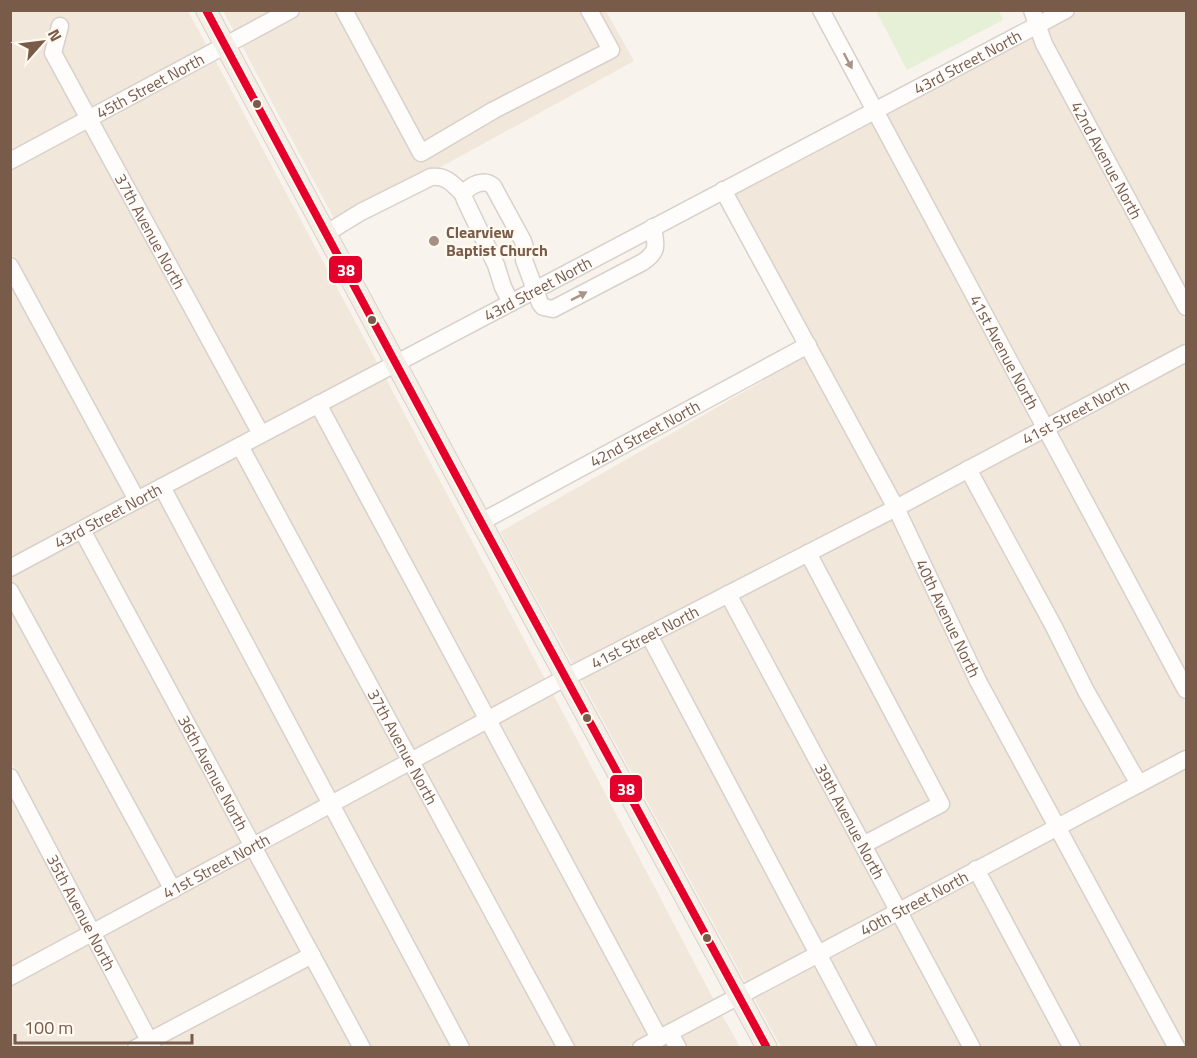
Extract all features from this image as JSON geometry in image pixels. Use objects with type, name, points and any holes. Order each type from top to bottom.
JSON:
[{"type":"main road","points":[[206,10],[565,678],[767,1047]]},
{"type":"street","name":"45th Street North","points":[[10,161],[224,47],[261,18],[291,10]]},
{"type":"street","points":[[348,12],[421,153],[494,110],[611,50],[589,10]]},
{"type":"street","name":"41st Avenue North","points":[[821,10],[1186,690]]},
{"type":"street","name":"43rd Street North","points":[[11,567],[875,111],[1034,18],[1066,10]]},
{"type":"street","name":"42nd Avenue North","points":[[1034,18],[1044,44],[1186,307]]},
{"type":"street","name":"37th Avenue North","points":[[60,26],[53,53],[261,434]]},
{"type":"street","points":[[325,234],[361,212],[431,177],[441,176],[464,194],[511,303]]},
{"type":"street","points":[[464,194],[467,189],[482,182],[488,182],[493,186],[523,241],[526,251],[524,260],[535,291],[543,307],[553,309],[652,256],[657,247],[653,227]]},
{"type":"street","name":"40th Avenue North","points":[[723,190],[896,507],[978,681],[1177,1047]]},
{"type":"street","points":[[498,273],[524,260]]},
{"type":"street","points":[[10,266],[137,500]]},
{"type":"street","name":"42nd Street North","points":[[481,522],[808,345]]},
{"type":"street","name":"41st Street North","points":[[13,970],[92,933],[565,678],[896,507],[1186,353]]},
{"type":"street","points":[[318,404],[487,720],[669,1040]]},
{"type":"street","name":"37th Avenue North","points":[[240,446],[409,762],[566,1047]]},
{"type":"street","points":[[968,469],[1053,625],[1086,691],[1139,784]]},
{"type":"street","points":[[162,487],[462,1047]]},
{"type":"street","name":"36th Avenue North","points":[[82,530],[362,1047]]},
{"type":"street","points":[[808,553],[941,804],[863,845]]},
{"type":"street","points":[[10,591],[173,890]]},
{"type":"street","name":"39th Avenue North","points":[[728,594],[972,1047]]},
{"type":"street","points":[[649,635],[868,1047]]},
{"type":"street","name":"40th Street North","points":[[641,1047],[669,1040],[739,996],[1186,759]]},
{"type":"street","name":"35th Avenue North","points":[[10,777],[92,933],[146,1045]]},
{"type":"street","points":[[976,869],[1072,1047]]},
{"type":"street","points":[[146,1045],[312,955]]},
{"type":"shaded area","points":[[11,11],[188,11],[208,48],[93,111],[60,51],[68,21],[55,19],[47,52],[81,117],[11,154]]},
{"type":"shaded area","points":[[223,11],[278,11],[235,33]]},
{"type":"shaded area","points":[[304,11],[336,11],[418,161],[429,155],[352,11],[606,11],[634,61],[337,224],[241,44]]},
{"type":"shaded area","points":[[1079,11],[1186,11],[1186,293],[1045,28]]},
{"type":"shaded area","points":[[1034,36],[1186,321],[1186,346],[1047,419],[884,113]]},
{"type":"shaded area","points":[[214,58],[379,366],[264,426],[99,122]]},
{"type":"shaded area","points":[[872,119],[1035,426],[899,499],[732,193]]},
{"type":"shaded area","points":[[87,128],[252,432],[140,491],[11,252],[10,168]]},
{"type":"shaded area","points":[[10,281],[128,498],[15,559],[10,550]]},
{"type":"shaded area","points":[[806,356],[887,505],[574,667],[500,532]]},
{"type":"shaded area","points":[[1186,360],[1186,675],[1053,430]]},
{"type":"shaded area","points":[[385,377],[546,681],[412,753],[249,448]]},
{"type":"shaded area","points":[[1041,437],[1186,704],[1186,752],[1061,817],[984,677],[905,510]]},
{"type":"shaded area","points":[[236,455],[400,760],[257,838],[91,532]]},
{"type":"shaded area","points":[[892,516],[1048,824],[901,901],[738,596]]},
{"type":"shaded area","points":[[79,539],[244,845],[95,925],[11,762],[11,576]]},
{"type":"shaded area","points":[[725,602],[889,908],[747,985],[580,678]]},
{"type":"shaded area","points":[[552,692],[715,1002],[627,1047],[573,1047],[418,764]]},
{"type":"shaded area","points":[[1186,766],[1186,1047],[1067,828]]},
{"type":"shaded area","points":[[406,771],[558,1047],[370,1047],[262,849]]},
{"type":"shaded area","points":[[10,792],[83,931],[10,970]]},
{"type":"shaded area","points":[[1054,834],[1169,1047],[980,1047],[907,912]]},
{"type":"shaded area","points":[[250,855],[303,953],[152,1032],[101,936]]},
{"type":"shaded area","points":[[895,918],[964,1047],[781,1047],[753,996]]},
{"type":"shaded area","points":[[88,942],[140,1038],[122,1047],[11,1048],[11,984]]},
{"type":"shaded area","points":[[309,964],[354,1047],[160,1048],[158,1043]]},
{"type":"shaded area","points":[[721,1013],[740,1047],[654,1048]]},
{"type":"green space","points":[[876,11],[999,11],[1003,20],[907,70]]},
{"type":"transit line","name":"38","points":[[206,10],[767,1048]]},
{"type":"place","name":"Clearview Baptist Church","points":[[434,241]]}]
